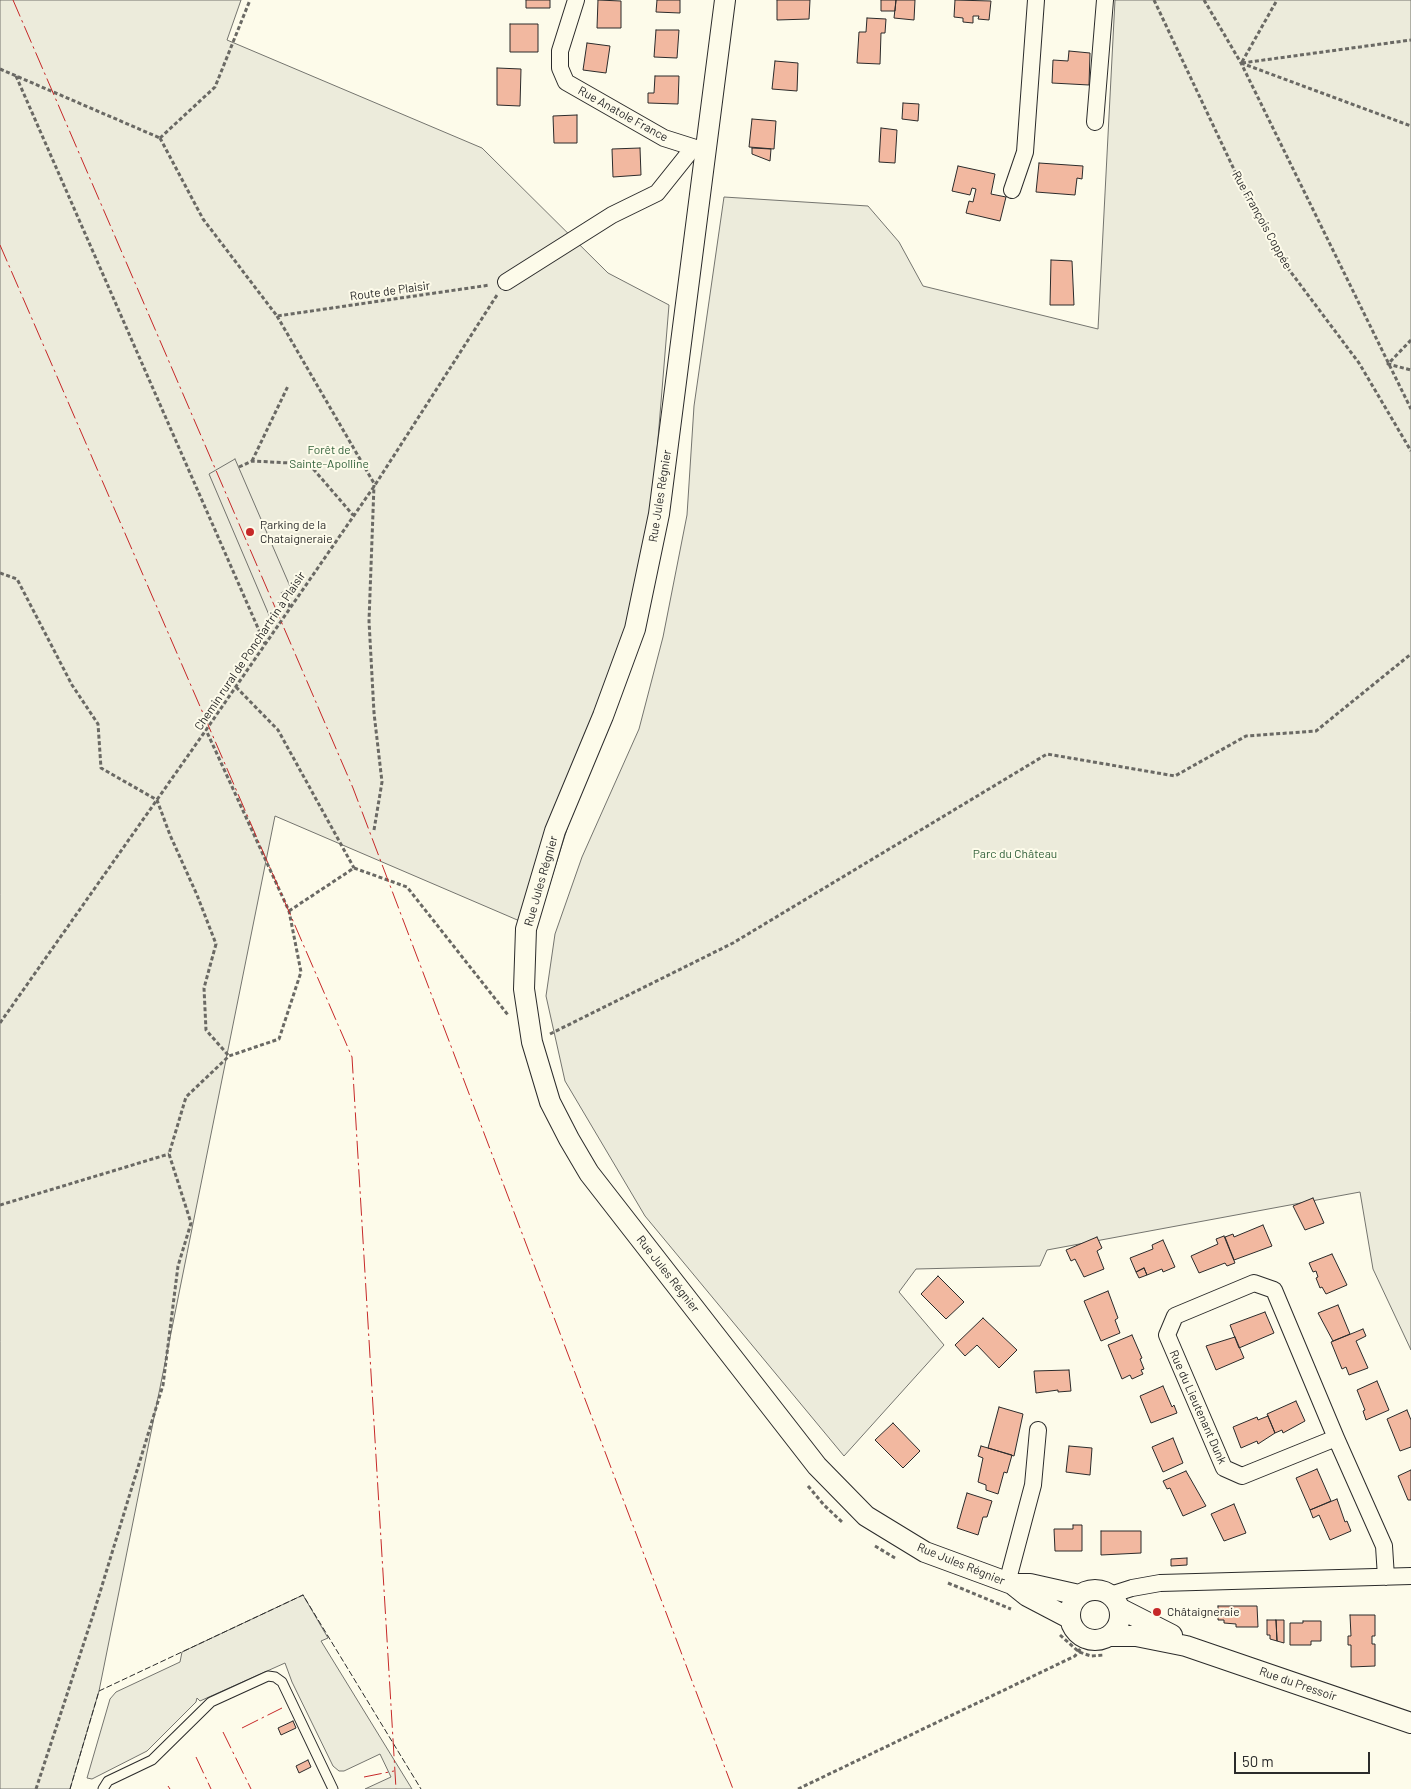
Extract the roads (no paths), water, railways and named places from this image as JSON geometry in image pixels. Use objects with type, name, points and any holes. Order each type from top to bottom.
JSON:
[{"type":"street","name":"Rue Anatole France","points":[[576,0],[560,51],[560,68],[566,82],[664,138],[699,150]]},
{"type":"street","name":"Rue Jules Régnier","points":[[713,0],[713,84]]},
{"type":"street","name":"Rue Jules Régnier","points":[[725,0],[713,84],[699,150],[659,514],[635,628],[603,716],[555,831],[526,929],[524,989],[532,1042],[550,1102],[568,1139],[589,1173],[817,1466],[866,1516],[910,1543],[925,1552],[1010,1584]]},
{"type":"street","points":[[1012,190],[1025,152],[1036,0]]},
{"type":"street","points":[[1095,122],[1105,0]]},
{"type":"street","points":[[506,282],[612,215],[657,193],[699,150]]},
{"type":"street","name":"Rue du Lieutenant Dunk","points":[[1336,1438],[1242,1476],[1224,1468],[1167,1336],[1175,1316],[1254,1283],[1274,1290],[1384,1546],[1386,1576]]},
{"type":"street","points":[[1010,1584],[1033,1485],[1038,1430]]},
{"type":"street","points":[[1115,1602],[1132,1588],[1160,1583],[1411,1576]]},
{"type":"street","points":[[1010,1584],[1030,1584],[1079,1595],[1094,1590],[1115,1602],[1119,1624],[1109,1645]]},
{"type":"street","points":[[1010,1584],[1062,1623],[1079,1595]]},
{"type":"street","name":"Rue du Pressoir","points":[[1115,1602],[1141,1621],[1170,1633],[1186,1646]]},
{"type":"street","name":"Rue du Pressoir","points":[[1062,1623],[1075,1631],[1083,1646],[1103,1640],[1109,1645],[1136,1636],[1186,1646],[1411,1723]]},
{"type":"lane","points":[[103,1789],[108,1781],[152,1760],[211,1702],[268,1676],[275,1677],[282,1682],[333,1789]]},
{"type":"place","name":"Parking de la Chataigneraie","points":[[250,532]]},
{"type":"place","name":"Châtaigneraie","points":[[1157,1612]]},
{"type":"park label","name":"Forêt de Sainte-Apolline","points":[[329,457]]},
{"type":"park label","name":"Parc du Château","points":[[1015,854]]}]
